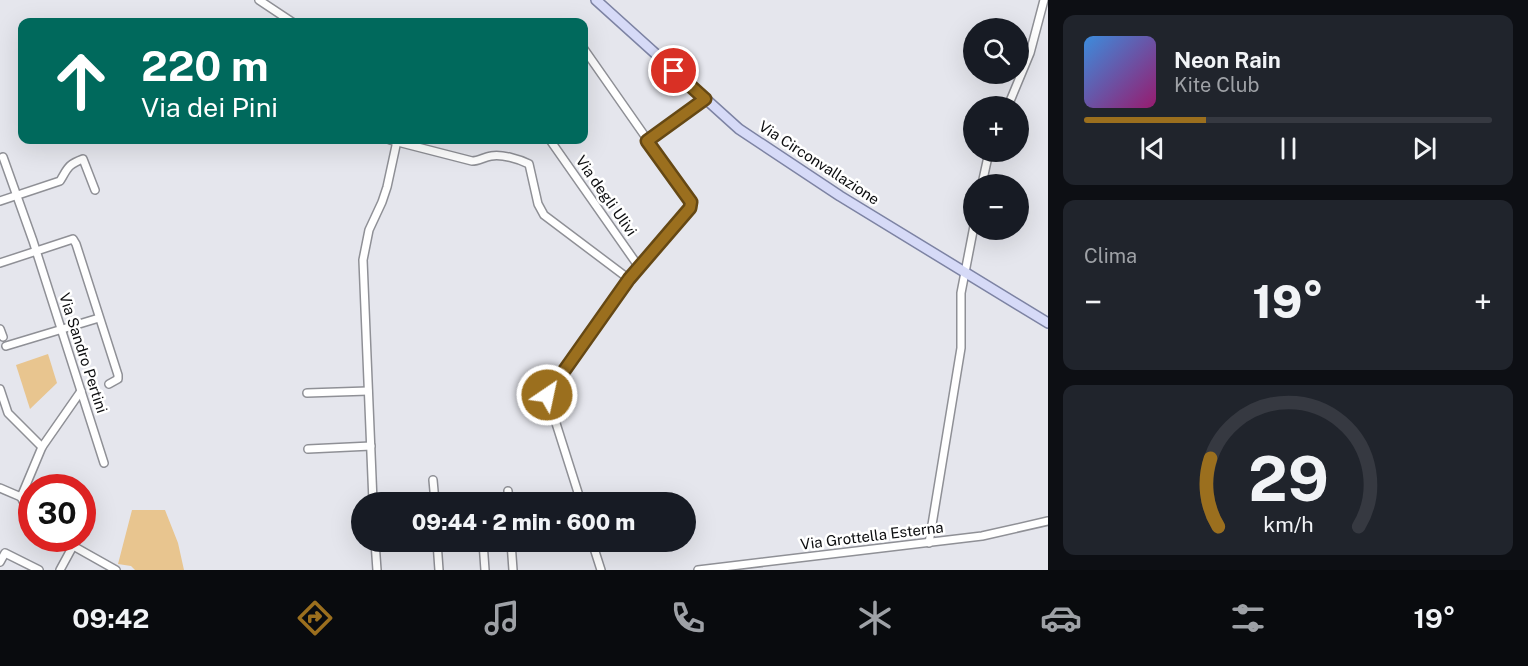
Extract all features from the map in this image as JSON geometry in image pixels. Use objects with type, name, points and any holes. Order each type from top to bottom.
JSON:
[{"type":"main road","name":"Via Circonvallazione","points":[[596,0],[739,129],[1048,322]]},
{"type":"street","points":[[259,0],[286,18]]},
{"type":"street","points":[[1012,96],[1030,53],[1044,0]]},
{"type":"street","points":[[578,492],[547,395],[629,279],[690,208],[691,202],[588,55]]},
{"type":"street","points":[[647,141],[705,99]]},
{"type":"street","points":[[373,492],[363,260],[369,230],[387,187],[392,144]]},
{"type":"street","points":[[408,144],[472,161],[494,155],[529,164],[538,204],[544,215],[629,279]]},
{"type":"street","name":"Via degli Ulivi","points":[[553,144],[639,267]]},
{"type":"street","name":"Via Sandro Pertini","points":[[3,157],[36,250],[104,463]]},
{"type":"street","points":[[0,201],[60,181],[65,169],[83,159],[95,190]]},
{"type":"street","points":[[0,263],[73,239],[118,375],[117,379],[109,384]]},
{"type":"street","points":[[930,543],[962,348],[961,293],[971,240]]},
{"type":"street","points":[[6,346],[99,318]]},
{"type":"street","points":[[0,389],[4,414],[42,447]]},
{"type":"street","points":[[31,474],[42,447],[81,391]]},
{"type":"street","points":[[307,393],[368,391]]},
{"type":"street","points":[[308,449],[371,446]]},
{"type":"street","points":[[433,480],[434,492]]},
{"type":"street","points":[[0,488],[18,496]]},
{"type":"street","name":"Via Grottella Esterna","points":[[698,570],[982,536],[1048,522]]},
{"type":"street","points":[[60,570],[69,552]]},
{"type":"street","points":[[83,552],[116,570]]},
{"type":"street","points":[[376,552],[377,570]]},
{"type":"street","points":[[438,552],[439,570]]},
{"type":"street","points":[[484,552],[485,570]]},
{"type":"street","points":[[512,552],[513,570]]},
{"type":"street","points":[[595,552],[601,570]]},
{"type":"street","points":[[0,562],[5,553],[39,570]]},
{"type":"street","points":[[776,561],[778,570]]},
{"type":"shaded area","points":[[48,354],[57,383],[30,409],[16,365]]},
{"type":"shaded area","points":[[132,510],[165,510],[178,543],[184,570],[135,570],[131,566],[118,564]]},
{"type":"route","points":[[547,395],[629,279],[690,208],[691,202],[647,141],[705,99],[674,71]]}]
